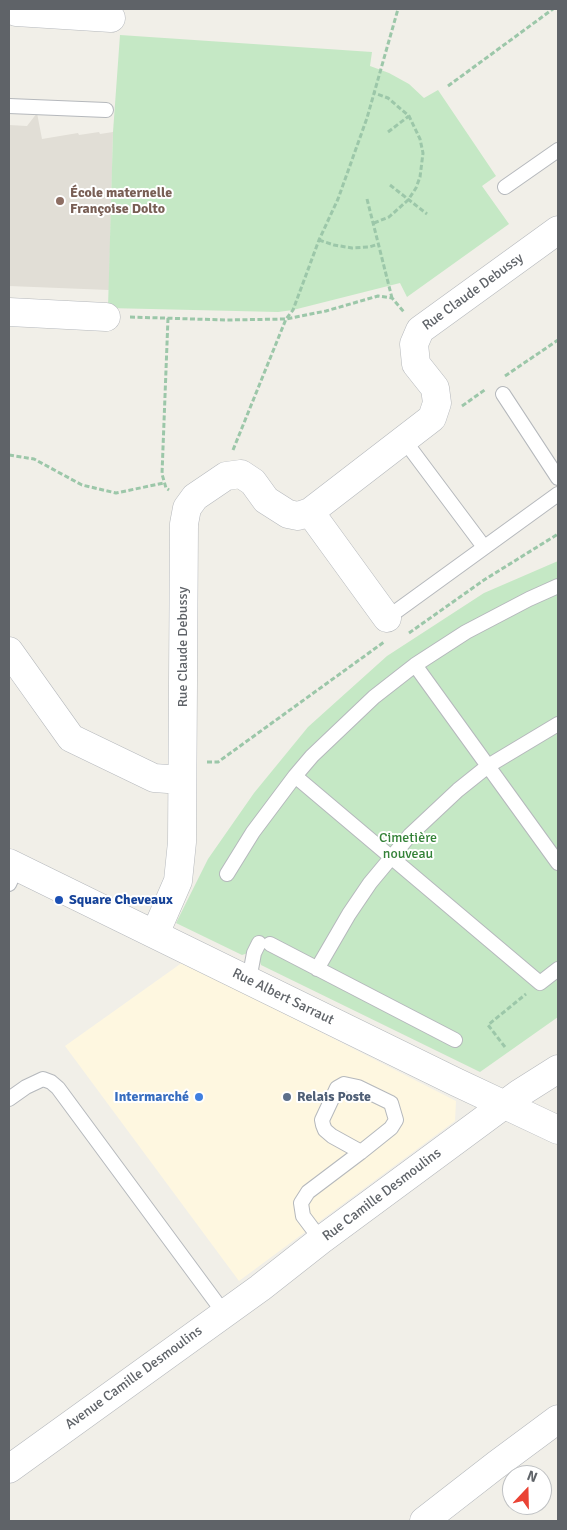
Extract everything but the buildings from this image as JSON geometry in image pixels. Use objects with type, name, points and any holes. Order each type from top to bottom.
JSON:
[{"type":"street","points":[[14,15],[110,18]]},
{"type":"street","name":"Rue Claude Debussy","points":[[310,512],[432,418],[436,403],[435,388],[416,364],[414,344],[420,330],[558,230]]},
{"type":"street","points":[[9,312],[106,316]]},
{"type":"street","points":[[191,503],[195,497],[226,476],[241,474],[253,482],[266,500],[288,514],[298,516],[310,512],[393,625]]},
{"type":"street","name":"Rue Claude Debussy","points":[[155,934],[178,881],[182,842],[184,524],[191,503]]},
{"type":"street","points":[[9,651],[71,738],[154,778],[182,771]]},
{"type":"street","name":"Rue Albert Sarraut","points":[[12,871],[155,934],[558,1130]]},
{"type":"street","name":"Rue Camille Desmoulins","points":[[260,1288],[321,1240],[504,1104],[558,1068]]},
{"type":"street","name":"Avenue Camille Desmoulins","points":[[9,1469],[260,1288]]},
{"type":"street","points":[[424,1521],[558,1419]]},
{"type":"lane","points":[[9,106],[106,110]]},
{"type":"lane","points":[[505,187],[558,150]]},
{"type":"lane","points":[[503,394],[558,478]]},
{"type":"lane","points":[[404,440],[484,547]]},
{"type":"lane","points":[[393,625],[484,547],[558,494]]},
{"type":"lane","points":[[227,874],[253,832],[295,776],[312,756],[374,697],[415,665],[494,617],[558,588]]},
{"type":"lane","points":[[415,665],[558,863]]},
{"type":"lane","points":[[317,969],[349,914],[390,858],[410,835],[430,815],[488,766],[558,724]]},
{"type":"lane","points":[[295,776],[540,983],[558,969]]},
{"type":"lane","points":[[249,980],[254,953],[264,944],[455,1040]]},
{"type":"lane","points":[[9,1100],[26,1087],[43,1079],[51,1082],[58,1088],[224,1313]]},
{"type":"lane","points":[[321,1240],[303,1216],[302,1203],[308,1192],[360,1152],[391,1128],[396,1120],[391,1103],[358,1087],[344,1084],[337,1088],[322,1120],[323,1126],[332,1136],[360,1152]]},
{"type":"path","points":[[226,476],[230,456],[286,319],[293,310],[319,240],[338,199],[374,93],[398,9]]},
{"type":"path","points":[[448,86],[553,9]]},
{"type":"path","points":[[374,93],[388,98],[409,116],[420,139],[422,164],[416,188],[408,200],[389,217],[374,223]]},
{"type":"path","points":[[388,132],[409,116]]},
{"type":"path","points":[[390,186],[427,214]]},
{"type":"path","points":[[367,199],[392,298],[420,330]]},
{"type":"path","points":[[319,240],[352,248],[369,247],[379,244]]},
{"type":"path","points":[[106,316],[225,320],[286,319],[326,311],[378,296],[392,298]]},
{"type":"path","points":[[168,318],[162,474],[166,488],[191,503]]},
{"type":"path","points":[[9,455],[34,458],[82,485],[116,493],[164,483]]},
{"type":"path","points":[[182,771],[218,762],[393,625],[402,637],[484,580],[558,534]]},
{"type":"path","points":[[505,1047],[488,1025],[540,983]]},
{"type":"shaded area","name":"École maternelle Françoise Dolto","points":[[37,113],[42,139],[78,133],[79,135],[113,132],[109,290],[9,286],[9,125],[27,126]]},
{"type":"shaded area","points":[[183,962],[456,1101],[455,1121],[239,1281],[65,1046]]},
{"type":"green space","points":[[120,35],[372,52],[370,66],[389,73],[409,84],[424,98],[438,90],[496,176],[482,186],[509,224],[407,297],[400,283],[293,310],[278,312],[108,308],[113,132]]},
{"type":"green space","name":"Cimetière nouveau","points":[[558,561],[558,1017],[480,1072],[261,965],[258,955],[251,952],[242,955],[176,923],[208,859],[254,793],[308,727],[387,656],[484,593]]},
{"type":"place","name":"École maternelle Françoise Dolto","points":[[60,201]]},
{"type":"place","name":"Square Cheveaux","points":[[59,900]]},
{"type":"place","name":"Intermarché","points":[[199,1097]]},
{"type":"place","name":"Relais Poste","points":[[287,1097]]}]
